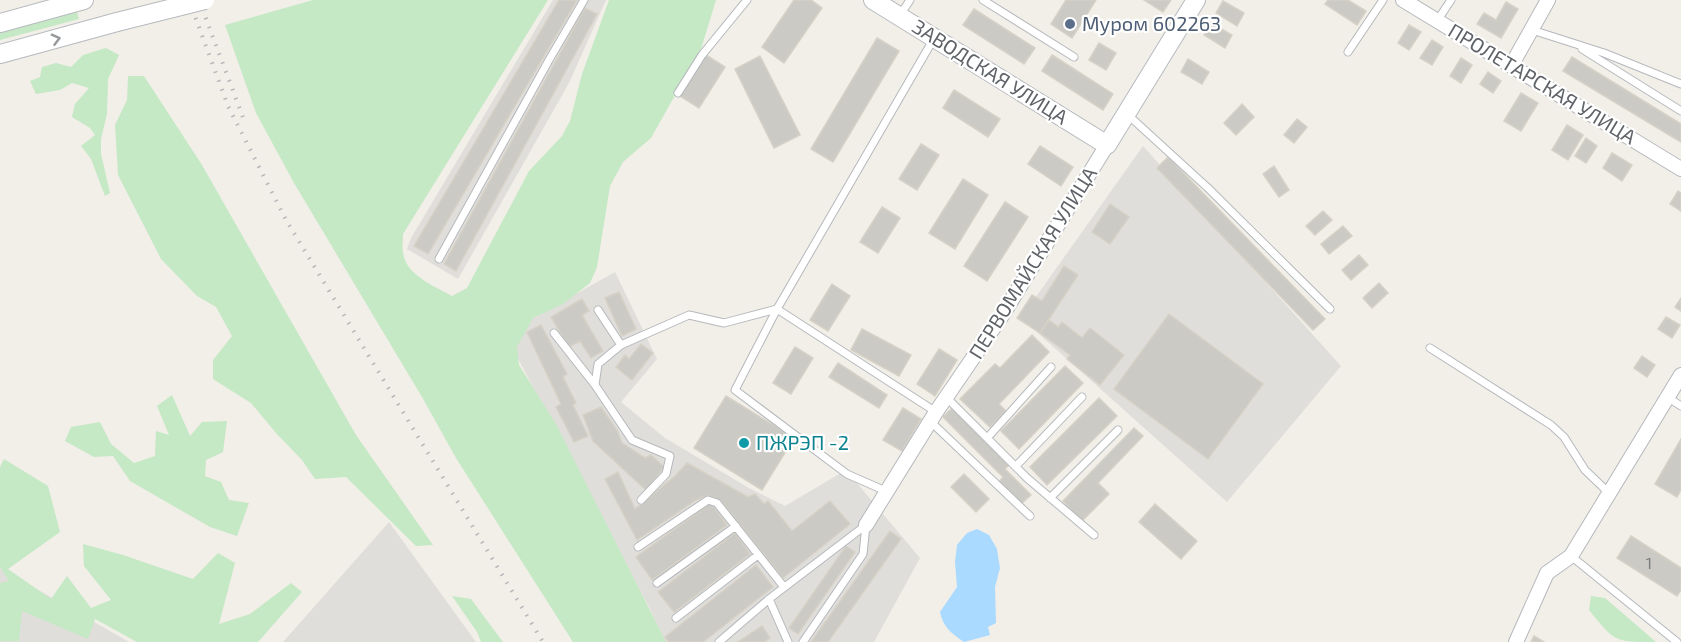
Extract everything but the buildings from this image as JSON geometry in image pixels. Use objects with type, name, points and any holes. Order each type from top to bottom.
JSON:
[{"type":"street","points":[[0,23],[84,0]]},
{"type":"street","points":[[0,54],[205,0]]},
{"type":"street","name":"ЗАВОДСКАЯ УЛИЦА","points":[[873,0],[1107,145]]},
{"type":"street","name":"ПЕРВОМАЙСКАЯ УЛИЦА","points":[[866,525],[933,417],[1003,314],[1197,0]]},
{"type":"street","name":"ПРОЛЕТАРСКАЯ УЛИЦА","points":[[1403,0],[1681,169]]},
{"type":"street","points":[[1511,66],[1548,0]]},
{"type":"street","points":[[1516,642],[1547,573],[1571,555],[1681,375]]},
{"type":"lane","points":[[439,259],[584,0]]},
{"type":"lane","points":[[678,93],[702,55],[747,0]]},
{"type":"lane","points":[[900,16],[910,0]]},
{"type":"lane","points":[[983,0],[1074,57]]},
{"type":"lane","points":[[1348,52],[1383,0]]},
{"type":"lane","points":[[1437,21],[1451,0]]},
{"type":"lane","points":[[1532,30],[1604,53],[1681,84]]},
{"type":"lane","points":[[888,492],[847,474],[735,390],[777,309],[934,38]]},
{"type":"lane","points":[[1573,43],[1681,111]]},
{"type":"lane","points":[[1127,114],[1208,188],[1330,309]]},
{"type":"lane","points":[[595,385],[598,364],[621,345],[689,315],[724,323],[777,309],[933,417],[1030,516]]},
{"type":"lane","points":[[598,310],[621,345]]},
{"type":"lane","points":[[554,333],[595,385],[632,440],[670,456],[666,474],[641,500]]},
{"type":"lane","points":[[1430,348],[1551,424],[1564,437],[1585,470],[1609,493]]},
{"type":"lane","points":[[988,437],[1051,367]]},
{"type":"lane","points":[[946,397],[1050,498],[1094,535]]},
{"type":"lane","points":[[1016,466],[1082,397]]},
{"type":"lane","points":[[1667,398],[1681,406]]},
{"type":"lane","points":[[1050,498],[1118,430]]},
{"type":"lane","points":[[638,547],[708,500],[717,503],[784,587]]},
{"type":"lane","points":[[719,642],[784,587],[866,525]]},
{"type":"lane","points":[[803,642],[863,554],[866,525]]},
{"type":"lane","points":[[657,583],[736,526]]},
{"type":"lane","points":[[676,618],[758,555]]},
{"type":"lane","points":[[1571,555],[1677,642]]},
{"type":"lane","points":[[769,599],[789,642]]},
{"type":"shaded area","points":[[553,0],[606,0],[569,83],[458,279],[407,249],[411,238]]},
{"type":"shaded area","points":[[1143,146],[1341,366],[1227,502],[1021,318]]},
{"type":"shaded area","points":[[615,272],[657,359],[621,402],[665,438],[749,488],[785,506],[846,470],[920,558],[874,642],[665,642],[651,611],[505,334]]},
{"type":"shaded area","points":[[389,522],[476,642],[283,642]]},
{"type":"shaded area","points":[[0,568],[129,642],[0,642]]},
{"type":"green space","points":[[313,0],[548,0],[403,234],[403,253],[409,268],[429,284],[452,296],[467,288],[529,171],[562,136],[570,121],[582,74],[609,0],[716,0],[701,49],[651,138],[623,162],[610,186],[597,267],[590,283],[563,304],[533,318],[517,347],[519,365],[556,424],[666,642],[573,642],[456,458],[294,183],[256,113],[225,25]]},
{"type":"green space","points":[[77,12],[79,19],[0,40],[0,33]]},
{"type":"green space","points":[[106,48],[119,55],[108,79],[107,114],[101,139],[101,154],[110,193],[105,196],[91,159],[81,146],[95,135],[90,128],[72,117],[75,104],[89,88],[72,83],[60,90],[36,94],[30,81],[40,77],[42,67],[56,63],[71,67],[83,55]]},
{"type":"green space","points":[[128,76],[144,76],[202,165],[356,435],[433,545],[416,546],[346,477],[315,479],[302,460],[251,403],[213,379],[213,360],[232,336],[216,307],[197,296],[161,259],[118,175],[115,125],[127,100]]},
{"type":"green space","points":[[172,395],[190,436],[202,422],[227,421],[223,452],[206,460],[205,476],[221,482],[229,500],[249,503],[237,536],[210,527],[130,481],[113,456],[94,457],[65,441],[71,427],[100,422],[111,444],[134,463],[155,456],[156,431],[169,435],[157,406]]},
{"type":"green space","points":[[4,459],[48,486],[60,532],[8,569],[51,599],[67,576],[91,608],[111,600],[84,566],[83,544],[193,579],[218,553],[235,563],[219,624],[250,614],[291,583],[302,592],[258,642],[137,642],[95,619],[88,639],[22,611],[19,641],[0,641],[0,583],[9,581],[0,567],[0,467]]},
{"type":"green space","points":[[452,596],[471,599],[503,642],[481,642],[477,632]]},
{"type":"green space","points":[[1591,596],[1605,598],[1656,642],[1631,642],[1616,638],[1589,610]]},
{"type":"water","points":[[977,529],[989,535],[997,549],[1000,568],[995,587],[996,623],[988,627],[990,635],[964,642],[949,630],[940,612],[957,587],[955,562],[957,545],[967,533]]},
{"type":"railway","points":[[189,0],[228,106],[286,220],[543,642]]},
{"type":"railway","points":[[199,0],[244,120]]},
{"type":"place","name":"Муром 602263","points":[[1070,24]]},
{"type":"place","name":"ПЖРЭП -2","points":[[744,443]]}]
